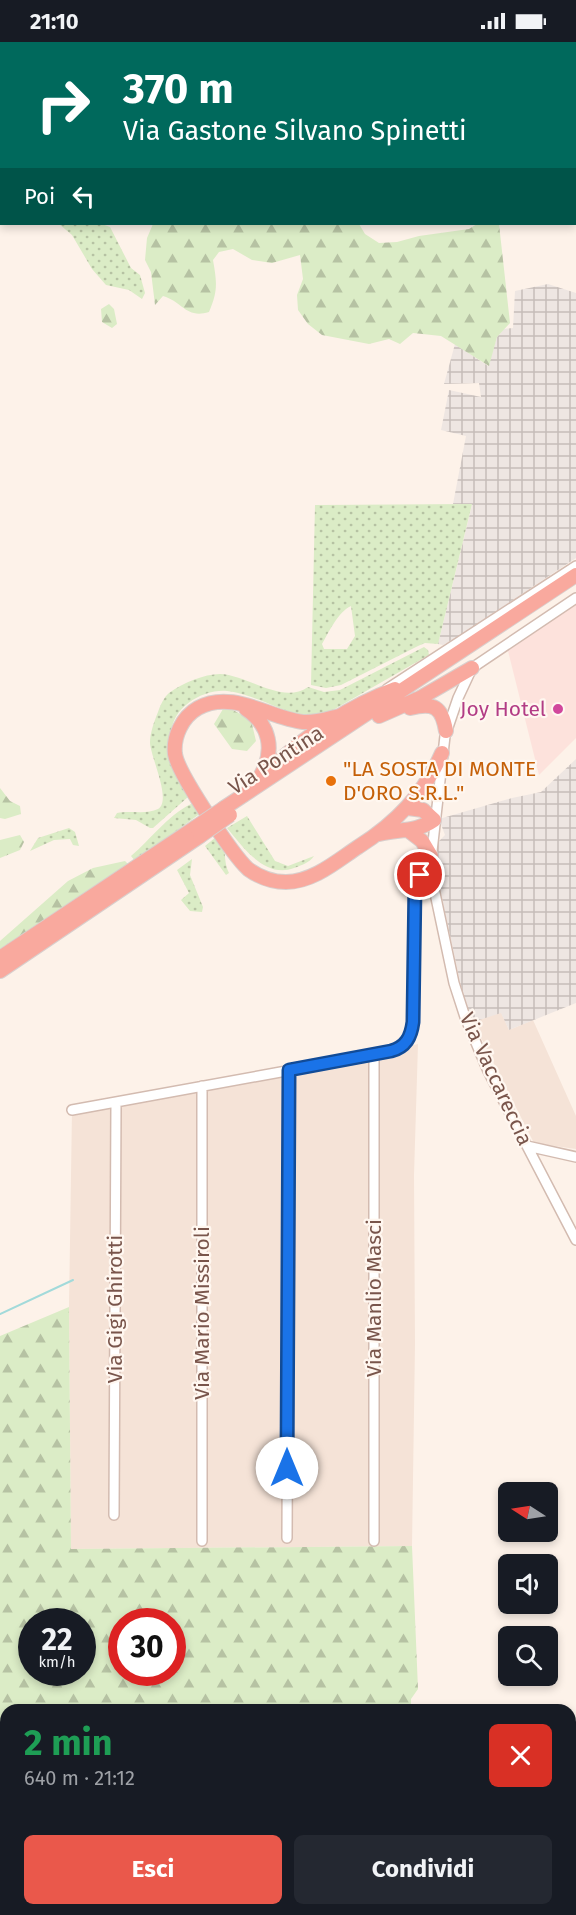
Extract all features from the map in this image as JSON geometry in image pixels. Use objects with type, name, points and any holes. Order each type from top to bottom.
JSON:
[{"type":"highway","name":"Via Pontina","points":[[227,812],[576,575]]},
{"type":"highway","name":"Via Pontina","points":[[0,958],[379,716],[576,586]]},
{"type":"highway","points":[[379,716],[441,687],[472,668]]},
{"type":"highway","points":[[227,812],[298,744],[369,699],[420,680]]},
{"type":"highway","points":[[339,716],[303,722],[236,703],[222,702],[208,704],[191,712],[178,731],[175,752],[183,776],[235,854],[246,867],[257,875],[270,880],[295,882],[318,873],[377,834],[408,808],[426,784],[442,753]]},
{"type":"highway","points":[[236,703],[260,720],[267,734],[268,757],[258,780]]},
{"type":"highway","points":[[379,716],[421,705],[430,705],[442,714],[446,731]]},
{"type":"highway","points":[[377,834],[396,830],[409,831],[434,820],[423,810],[408,808]]},
{"type":"highway","name":"Via Pontina","points":[[0,971],[198,831]]},
{"type":"highway","points":[[409,831],[422,841],[431,856]]},
{"type":"street","points":[[369,699],[576,566]]},
{"type":"street","points":[[472,668],[576,598]]},
{"type":"street","name":"Via Vaccareccia","points":[[472,668],[446,731],[434,820],[431,872],[454,983],[465,1017],[488,1071],[576,1240]]},
{"type":"street","points":[[72,1110],[374,1055],[399,1048],[407,1041],[412,1030],[415,884],[418,876],[431,872]]},
{"type":"street","name":"Via Manlio Masci","points":[[374,1055],[374,1541]]},
{"type":"street","points":[[287,1538],[289,1070]]},
{"type":"street","name":"Via Mario Missiroli","points":[[202,1086],[202,1541]]},
{"type":"street","name":"Via Gigi Ghirotti","points":[[114,1515],[116,1103]]},
{"type":"street","points":[[527,1146],[576,1157]]},
{"type":"shaded area","points":[[548,284],[576,293],[576,558],[459,636],[443,645],[438,644],[472,505],[453,504],[466,436],[441,430],[449,390],[481,397],[479,383],[444,384],[455,344],[488,366],[497,337],[504,329],[513,328],[515,291]]},
{"type":"shaded area","points":[[576,604],[576,738],[539,775],[508,651]]},
{"type":"shaded area","points":[[576,759],[576,1003],[509,1030],[501,1013],[473,1022],[464,1000],[437,875],[435,859],[438,842],[445,835],[439,819],[541,792]]},
{"type":"shaded area","points":[[501,1012],[509,1030],[533,1020],[576,1116],[576,1149],[534,1143],[473,1022]]},
{"type":"shaded area","points":[[418,1044],[414,1175],[415,1344],[412,1546],[71,1549],[69,1307],[72,1110],[374,1055]]},
{"type":"green space","points":[[60,225],[110,227],[131,268],[140,275],[145,293],[142,299],[129,290],[106,285],[92,269],[72,235]]},
{"type":"green space","points":[[153,225],[360,225],[365,234],[379,243],[469,229],[475,225],[499,225],[510,323],[497,337],[489,366],[441,336],[413,333],[400,344],[389,339],[369,344],[322,335],[308,324],[298,310],[297,295],[303,279],[300,255],[272,263],[252,260],[233,249],[219,252],[213,260],[216,287],[209,312],[201,314],[190,312],[163,296],[155,305],[151,272],[145,260],[147,238]]},
{"type":"green space","points":[[109,304],[114,309],[117,324],[112,328],[102,322],[101,309]]},
{"type":"green space","points":[[472,504],[438,644],[425,643],[341,685],[326,688],[311,685],[315,505]],"holes":[[[351,606],[355,636],[347,649],[324,649],[322,644],[338,617]]]},
{"type":"green space","points":[[424,647],[428,650],[429,655],[333,710],[320,714],[297,715],[235,692],[218,691],[199,697],[183,708],[173,724],[171,734],[175,753],[189,791],[188,797],[153,828],[136,820],[114,818],[117,813],[148,812],[158,809],[162,804],[160,779],[151,750],[151,735],[164,699],[181,686],[201,677],[220,674],[287,693],[298,692],[308,687],[324,692],[340,690]]},
{"type":"green space","points":[[223,709],[233,710],[251,720],[256,741],[247,751],[232,749],[214,724]]},
{"type":"green space","points":[[0,788],[10,801],[20,806],[21,814],[5,819],[0,818]]},
{"type":"green space","points":[[191,804],[205,810],[135,861],[131,856],[167,821]]},
{"type":"green space","points":[[247,816],[275,861],[288,866],[314,856],[303,865],[283,870],[264,865],[248,852],[227,828]]},
{"type":"green space","points":[[69,828],[75,832],[79,846],[73,845],[70,839],[54,840],[30,851],[38,838]]},
{"type":"green space","points":[[20,835],[24,842],[20,850],[0,858],[0,840]]},
{"type":"green space","points":[[216,837],[224,850],[229,873],[226,875],[205,846]]},
{"type":"green space","points":[[192,859],[190,875],[203,907],[202,912],[190,911],[181,900],[189,893],[177,870]]},
{"type":"green space","points":[[125,861],[129,865],[0,949],[0,941],[68,881],[93,868]]},
{"type":"green space","points":[[69,1307],[71,1549],[412,1546],[418,1689],[411,1699],[411,1704],[0,1704],[0,1336]]},
{"type":"waterway","points":[[0,1314],[73,1280]]},
{"type":"place","name":"Joy Hotel","points":[[558,709]]},
{"type":"place","name":"\"LA SOSTA DI MONTE D'ORO S.R.L.\"","points":[[331,781]]},
{"type":"route","points":[[287,1468],[289,1070],[391,1051],[403,1046],[407,1041],[413,1022],[415,881],[420,875]]}]
